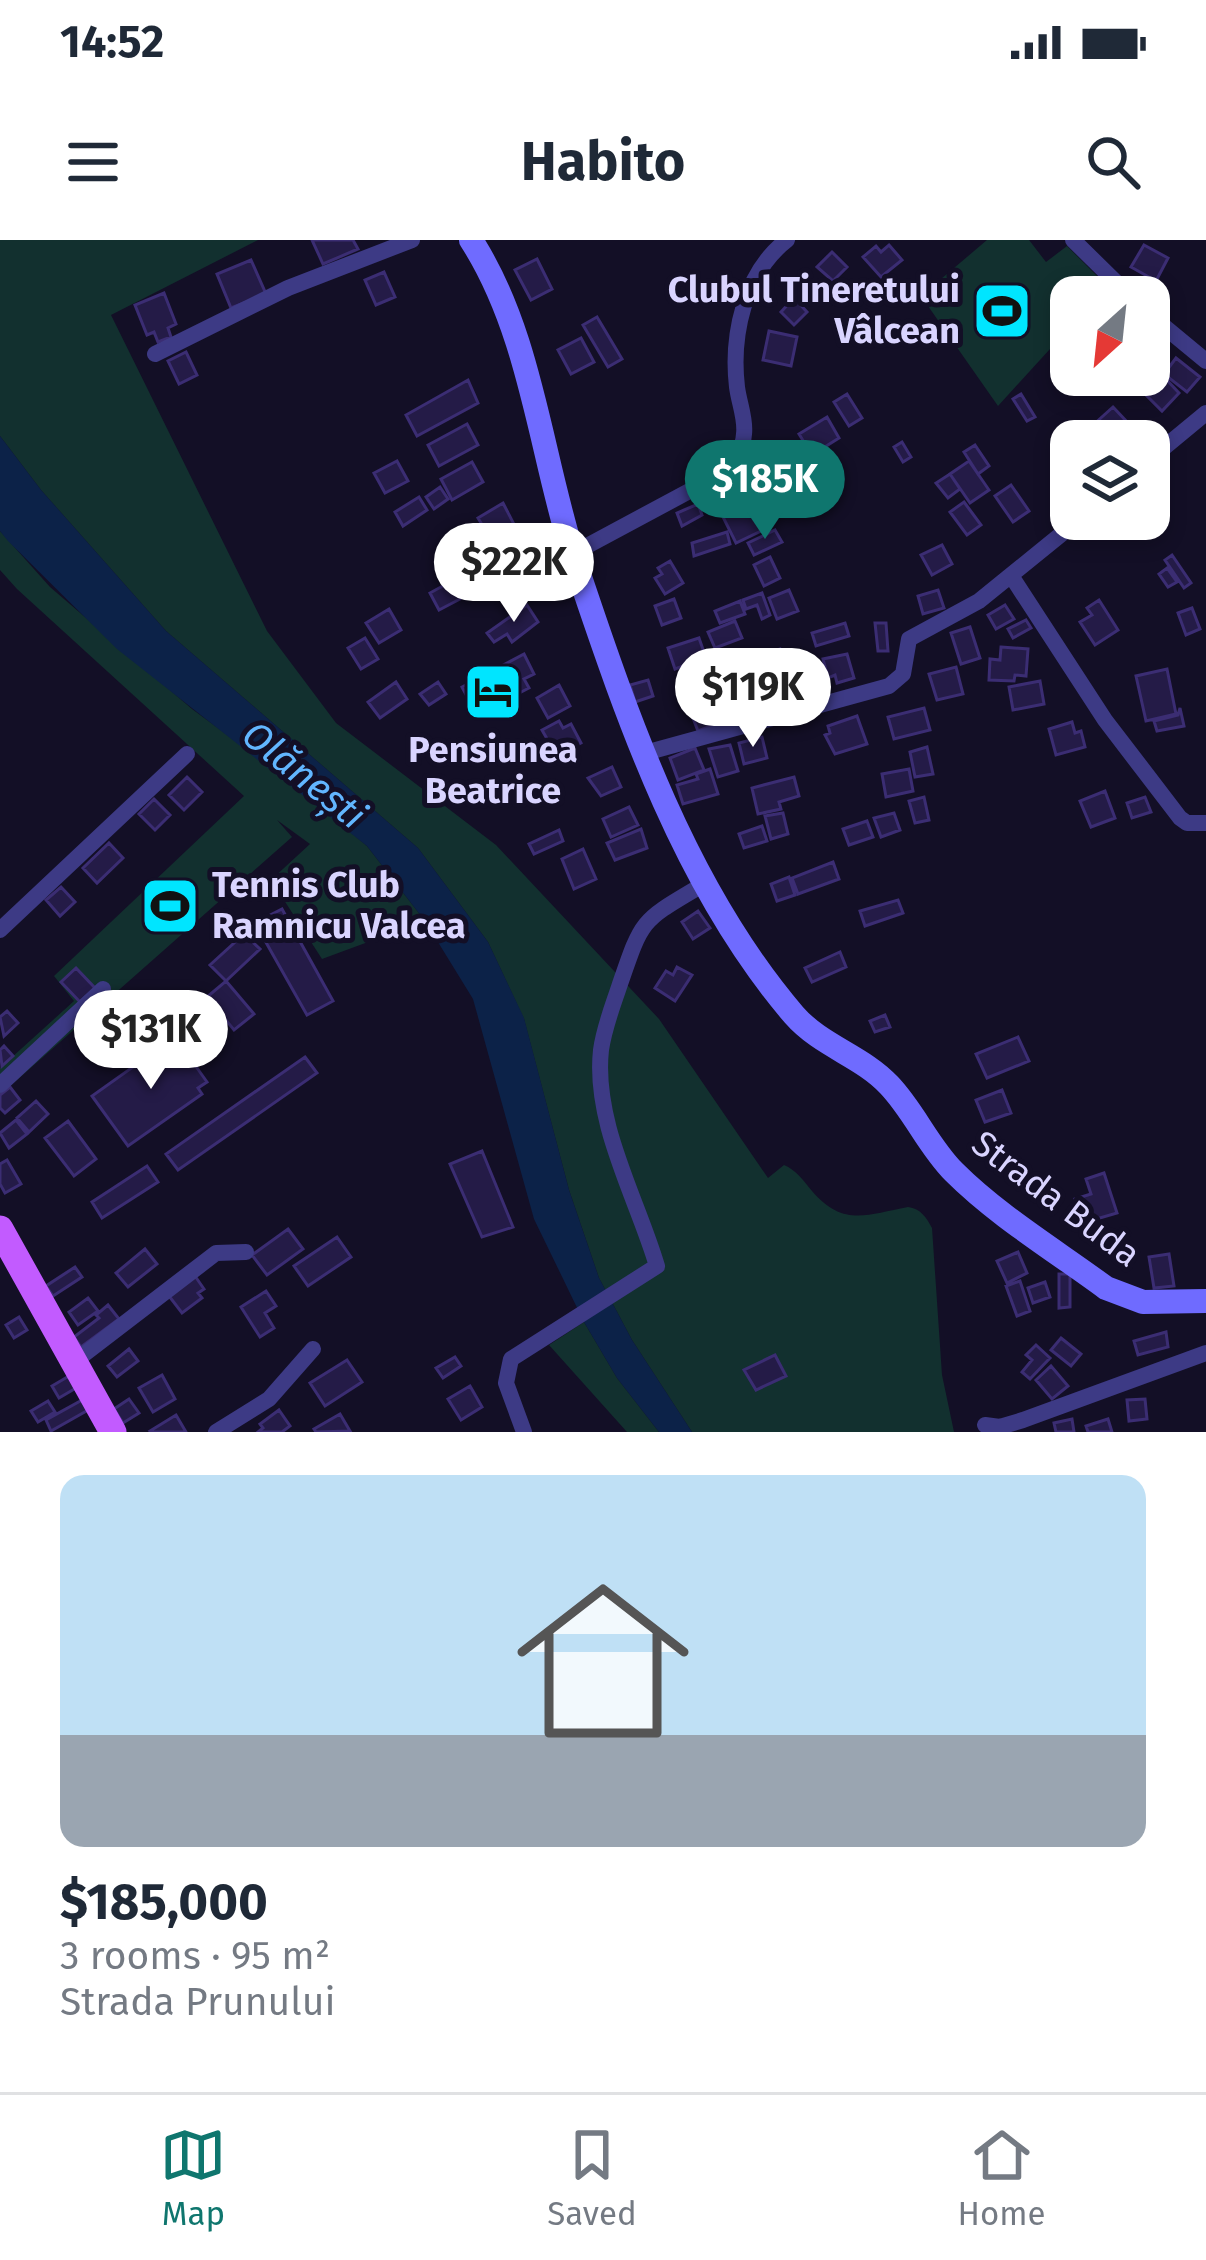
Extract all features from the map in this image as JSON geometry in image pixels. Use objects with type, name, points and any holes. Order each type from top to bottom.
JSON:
[{"type":"main road","points":[[0,1228],[112,1432]]},
{"type":"street","points":[[155,353],[288,288],[412,240]]},
{"type":"street","name":"Strada Buda","points":[[471,240],[511,329],[572,554],[645,753],[704,884],[791,1011],[823,1040],[886,1081],[957,1176],[1106,1288],[1124,1298],[1206,1301]]},
{"type":"street","points":[[572,554],[721,474],[734,462],[745,430],[736,364],[744,300],[787,240]]},
{"type":"street","points":[[1073,240],[1110,276]]},
{"type":"street","points":[[1170,331],[1206,361]]},
{"type":"street","points":[[1170,443],[1206,413]]},
{"type":"street","points":[[645,753],[889,686],[903,674],[910,638],[979,601],[1056,540]]},
{"type":"street","points":[[1012,578],[1144,774],[1180,818],[1206,823]]},
{"type":"street","points":[[0,930],[187,754]]},
{"type":"street","points":[[524,1432],[506,1384],[508,1368],[517,1354],[657,1266],[618,1166],[600,1057],[638,930],[652,915],[704,884]]},
{"type":"street","points":[[0,1085],[103,989]]},
{"type":"street","points":[[74,1362],[216,1253],[246,1252]]},
{"type":"street","points":[[216,1432],[269,1399],[313,1349]]},
{"type":"street","points":[[986,1424],[1000,1427],[1023,1420],[1206,1353]]},
{"type":"green space","points":[[0,240],[258,240],[111,315],[267,631],[336,723],[496,845],[659,1019],[768,1178],[784,1165],[834,1210],[856,1216],[908,1207],[925,1217],[932,1228],[942,1375],[954,1432],[692,1432],[632,1340],[599,1278],[569,1190],[524,1019],[488,942],[418,848],[166,631],[41,490],[0,436]]},
{"type":"green space","name":"Clubul Tineretului Vâlcean","points":[[987,240],[1029,240],[1046,262],[1067,246],[1097,276],[1050,276],[1050,349],[998,406],[921,296]]},
{"type":"green space","points":[[0,531],[50,587],[192,709],[367,846],[425,921],[322,959],[271,880],[310,844],[277,820],[292,837],[0,1095],[0,1068],[74,1001],[54,976],[244,796],[17,589],[0,570]]},
{"type":"green space","points":[[584,1322],[617,1378],[659,1432],[627,1432],[549,1345]]},
{"type":"water","name":"Olănești","points":[[0,436],[41,490],[166,631],[418,848],[488,942],[524,1018],[569,1190],[599,1278],[632,1340],[692,1432],[659,1432],[617,1378],[584,1322],[534,1219],[473,999],[425,921],[367,846],[117,649],[8,541],[0,531]]},
{"type":"building","points":[[312,240],[353,240],[358,249],[323,264]]},
{"type":"building","points":[[889,245],[902,260],[881,277],[863,257],[876,246],[881,252]]},
{"type":"building","points":[[1144,245],[1168,258],[1159,276],[1131,267]]},
{"type":"building","points":[[832,252],[847,267],[833,281],[817,267]]},
{"type":"building","points":[[537,259],[552,289],[531,300],[515,270]]},
{"type":"building","points":[[251,260],[266,294],[231,308],[217,274]]},
{"type":"building","points":[[384,272],[395,297],[376,305],[365,280]]},
{"type":"building","points":[[799,273],[809,284],[796,297],[785,287]]},
{"type":"building","points":[[164,293],[176,324],[168,328],[171,337],[158,342],[154,332],[147,335],[135,305]]},
{"type":"building","points":[[794,298],[807,312],[794,325],[781,312]]},
{"type":"building","points":[[597,317],[622,359],[608,367],[583,325]]},
{"type":"building","points":[[769,331],[797,337],[791,366],[763,360]]},
{"type":"building","points":[[581,338],[594,362],[571,374],[558,350]]},
{"type":"building","points":[[186,352],[197,375],[179,384],[168,361]]},
{"type":"building","points":[[1176,358],[1200,377],[1187,392],[1170,379]]},
{"type":"building","points":[[468,380],[478,403],[417,436],[406,415]]},
{"type":"building","points":[[1170,383],[1179,393],[1162,411],[1147,396],[1170,396]]},
{"type":"building","points":[[847,394],[862,418],[849,426],[834,402]]},
{"type":"building","points":[[1021,394],[1035,417],[1027,421],[1013,399]]},
{"type":"building","points":[[1113,407],[1125,420],[1099,420]]},
{"type":"building","points":[[827,417],[839,438],[812,455],[799,434]]},
{"type":"building","points":[[467,424],[478,445],[439,466],[428,445]]},
{"type":"building","points":[[902,442],[911,457],[903,462],[894,447]]},
{"type":"building","points":[[975,445],[989,466],[978,474],[964,452]]},
{"type":"building","points":[[397,461],[408,481],[385,493],[374,473]]},
{"type":"building","points":[[969,461],[989,490],[970,503],[950,474]]},
{"type":"building","points":[[472,462],[483,482],[452,500],[441,479]]},
{"type":"building","points":[[819,463],[838,497],[820,505],[800,472]]},
{"type":"building","points":[[950,474],[960,489],[948,498],[936,483]]},
{"type":"building","points":[[778,485],[788,502],[769,515],[759,497]]},
{"type":"building","points":[[1011,485],[1029,511],[1013,522],[995,496]]},
{"type":"building","points":[[440,487],[448,499],[434,509],[426,497]]},
{"type":"building","points":[[419,497],[427,510],[403,526],[395,512]]},
{"type":"building","points":[[735,501],[739,509],[751,504],[763,530],[736,543],[719,509]]},
{"type":"building","points":[[964,502],[981,525],[967,535],[950,512]]},
{"type":"building","points":[[503,503],[519,534],[495,546],[478,518]]},
{"type":"building","points":[[698,504],[702,515],[682,526],[677,513]]},
{"type":"building","points":[[775,530],[782,542],[754,555],[748,543]]},
{"type":"building","points":[[727,532],[730,544],[694,556],[692,543]]},
{"type":"building","points":[[942,545],[952,564],[932,575],[921,555]]},
{"type":"building","points":[[532,553],[542,569],[522,582],[511,567]]},
{"type":"building","points":[[1172,555],[1191,583],[1184,588],[1165,560]]},
{"type":"building","points":[[770,557],[780,578],[764,586],[754,565]]},
{"type":"building","points":[[670,561],[683,583],[665,594],[655,578],[662,574],[658,568]]},
{"type":"building","points":[[1167,568],[1177,582],[1168,587],[1159,574]]},
{"type":"building","points":[[450,582],[460,599],[439,610],[430,593]]},
{"type":"building","points":[[789,590],[798,611],[777,619],[769,598]]},
{"type":"building","points":[[938,590],[944,608],[923,614],[918,596]]},
{"type":"building","points":[[762,593],[770,615],[762,619],[757,605],[746,609],[743,600]]},
{"type":"building","points":[[674,599],[681,618],[662,625],[655,606]]},
{"type":"building","points":[[1099,600],[1118,630],[1095,645],[1080,622],[1092,615],[1087,608]]},
{"type":"building","points":[[740,601],[745,614],[720,623],[715,611]]},
{"type":"building","points":[[527,605],[538,622],[512,642],[507,634],[494,642],[487,633]]},
{"type":"building","points":[[1005,605],[1014,619],[996,629],[988,615]]},
{"type":"building","points":[[1192,608],[1200,629],[1186,635],[1178,613]]},
{"type":"building","points":[[389,609],[401,630],[379,643],[366,623]]},
{"type":"building","points":[[1026,620],[1031,628],[1013,638],[1008,629]]},
{"type":"building","points":[[735,621],[742,638],[715,648],[708,632]]},
{"type":"building","points":[[845,623],[849,636],[816,646],[812,633]]},
{"type":"building","points":[[875,623],[886,623],[888,651],[878,651]]},
{"type":"building","points":[[970,627],[980,658],[961,664],[951,633]]},
{"type":"building","points":[[365,638],[378,659],[361,669],[348,648]]},
{"type":"building","points":[[699,638],[706,658],[675,669],[668,648]]},
{"type":"building","points":[[1001,647],[1028,649],[1026,676],[1015,675],[1014,681],[989,680],[990,659],[1000,660]]},
{"type":"building","points":[[780,649],[784,662],[764,669],[759,656]]},
{"type":"building","points":[[524,654],[534,674],[524,679],[529,688],[477,715],[462,687]]},
{"type":"building","points":[[847,654],[854,678],[837,683],[835,675],[828,678],[823,659]]},
{"type":"building","points":[[731,655],[737,672],[711,680],[706,663]]},
{"type":"building","points":[[956,667],[963,694],[937,700],[929,674]]},
{"type":"building","points":[[1167,669],[1176,714],[1146,721],[1136,676]]},
{"type":"building","points":[[719,678],[727,698],[714,703],[719,723],[698,731],[683,692]]},
{"type":"building","points":[[788,678],[796,700],[765,708],[758,687]]},
{"type":"building","points":[[741,679],[749,699],[732,705],[725,685]]},
{"type":"building","points":[[648,680],[653,696],[635,702],[630,685]]},
{"type":"building","points":[[1040,681],[1044,704],[1013,710],[1009,687]]},
{"type":"building","points":[[396,682],[407,699],[380,718],[368,702]]},
{"type":"building","points":[[438,682],[446,694],[429,705],[420,694]]},
{"type":"building","points":[[559,685],[570,706],[548,718],[537,698]]},
{"type":"building","points":[[924,708],[930,730],[894,739],[888,717]]},
{"type":"building","points":[[1180,708],[1184,726],[1157,731],[1154,721],[1178,715]]},
{"type":"building","points":[[857,716],[867,744],[835,754],[825,735],[830,733],[828,726]]},
{"type":"building","points":[[559,721],[563,728],[571,724],[581,743],[557,756],[542,730]]},
{"type":"building","points":[[1072,722],[1075,733],[1081,731],[1085,747],[1056,755],[1049,729]]},
{"type":"building","points":[[762,737],[767,758],[744,764],[739,743]]},
{"type":"building","points":[[730,745],[738,771],[718,777],[709,749]]},
{"type":"building","points":[[927,747],[933,774],[915,777],[910,752]]},
{"type":"building","points":[[695,748],[704,770],[678,780],[670,758]]},
{"type":"building","points":[[612,767],[621,787],[601,796],[588,778]]},
{"type":"building","points":[[710,769],[718,794],[683,804],[677,785],[698,779],[696,774]]},
{"type":"building","points":[[909,769],[913,791],[886,797],[882,774]]},
{"type":"building","points":[[187,777],[202,792],[184,810],[169,795]]},
{"type":"building","points":[[794,777],[799,796],[779,802],[781,809],[758,814],[752,788]]},
{"type":"building","points":[[1105,791],[1115,818],[1091,827],[1080,801]]},
{"type":"building","points":[[924,797],[929,820],[915,823],[909,801]]},
{"type":"building","points":[[1145,797],[1151,812],[1132,818],[1127,803]]},
{"type":"building","points":[[154,799],[170,815],[155,830],[139,814]]},
{"type":"building","points":[[629,807],[638,825],[611,837],[603,819]]},
{"type":"building","points":[[783,813],[788,834],[771,839],[765,816]]},
{"type":"building","points":[[894,813],[900,830],[881,837],[874,818]]},
{"type":"building","points":[[867,821],[873,837],[849,845],[843,829]]},
{"type":"building","points":[[762,826],[767,841],[744,848],[739,834]]},
{"type":"building","points":[[641,829],[647,848],[615,860],[607,843]]},
{"type":"building","points":[[559,830],[563,841],[534,854],[529,844]]},
{"type":"building","points":[[109,843],[123,858],[97,883],[83,868]]},
{"type":"building","points":[[583,849],[596,879],[574,889],[562,859]]},
{"type":"building","points":[[833,862],[839,879],[798,894],[792,878]]},
{"type":"building","points":[[789,877],[795,895],[777,901],[771,884]]},
{"type":"building","points":[[61,887],[75,902],[60,916],[46,900]]},
{"type":"building","points":[[898,900],[903,913],[865,926],[860,911]]},
{"type":"building","points":[[282,909],[333,1001],[307,1015],[255,923]]},
{"type":"building","points":[[698,911],[710,928],[693,939],[682,922]]},
{"type":"building","points":[[244,934],[260,949],[226,981],[210,965]]},
{"type":"building","points":[[840,952],[846,967],[812,982],[805,968]]},
{"type":"building","points":[[677,967],[692,975],[675,1001],[655,988],[666,971],[673,975]]},
{"type":"building","points":[[76,968],[95,988],[80,1002],[61,982]]},
{"type":"building","points":[[226,981],[254,1014],[234,1030],[207,997]]},
{"type":"building","points":[[7,1011],[18,1023],[4,1036],[0,1017]]},
{"type":"building","points":[[885,1015],[890,1027],[875,1032],[870,1021]]},
{"type":"building","points":[[175,1037],[207,1082],[198,1088],[202,1094],[128,1146],[92,1096]]},
{"type":"building","points":[[1018,1037],[1029,1061],[987,1078],[976,1054]]},
{"type":"building","points":[[4,1046],[13,1056],[2,1066],[0,1050]]},
{"type":"building","points":[[305,1057],[317,1073],[178,1170],[166,1154]]},
{"type":"building","points":[[10,1087],[20,1100],[5,1113],[0,1095]]},
{"type":"building","points":[[1002,1090],[1011,1113],[985,1122],[976,1100]]},
{"type":"building","points":[[36,1101],[48,1114],[29,1132],[17,1118]]},
{"type":"building","points":[[16,1120],[27,1134],[9,1148],[0,1133]]},
{"type":"building","points":[[68,1121],[96,1159],[74,1176],[45,1138]]},
{"type":"building","points":[[482,1151],[513,1227],[482,1237],[450,1164]]},
{"type":"building","points":[[7,1160],[21,1184],[5,1193],[0,1164]]},
{"type":"building","points":[[147,1166],[158,1182],[102,1218],[92,1202]]},
{"type":"building","points":[[1104,1173],[1117,1213],[1083,1223],[1075,1199],[1091,1194],[1086,1179]]},
{"type":"building","points":[[288,1229],[303,1249],[267,1275],[252,1255]]},
{"type":"building","points":[[337,1237],[351,1257],[308,1286],[294,1266]]},
{"type":"building","points":[[145,1249],[157,1264],[128,1287],[116,1273]]},
{"type":"building","points":[[1018,1252],[1027,1273],[1007,1283],[997,1261]]},
{"type":"building","points":[[1169,1254],[1174,1286],[1154,1288],[1149,1257]]},
{"type":"building","points":[[75,1267],[82,1277],[53,1296],[46,1286]]},
{"type":"building","points":[[1059,1274],[1070,1274],[1070,1307],[1059,1308]]},
{"type":"building","points":[[195,1276],[204,1289],[198,1293],[202,1298],[182,1313],[169,1296]]},
{"type":"building","points":[[1020,1281],[1030,1311],[1017,1316],[1006,1286]]},
{"type":"building","points":[[1045,1282],[1050,1297],[1033,1303],[1028,1288]]},
{"type":"building","points":[[266,1291],[276,1306],[265,1313],[274,1328],[260,1337],[241,1307]]},
{"type":"building","points":[[88,1298],[98,1311],[78,1325],[69,1312]]},
{"type":"building","points":[[108,1305],[119,1319],[81,1347],[74,1337]]},
{"type":"building","points":[[19,1317],[27,1330],[14,1338],[6,1325]]},
{"type":"building","points":[[1166,1332],[1168,1347],[1138,1355],[1134,1341]]},
{"type":"building","points":[[1061,1338],[1081,1354],[1071,1366],[1051,1350]]},
{"type":"building","points":[[1036,1345],[1050,1358],[1030,1379],[1022,1372],[1032,1360],[1026,1355]]},
{"type":"building","points":[[129,1349],[138,1361],[117,1377],[108,1366]]},
{"type":"building","points":[[775,1355],[786,1376],[756,1390],[744,1370]]},
{"type":"building","points":[[455,1357],[461,1366],[443,1378],[436,1368]]},
{"type":"building","points":[[347,1360],[362,1382],[325,1406],[310,1383]]},
{"type":"building","points":[[1051,1366],[1068,1386],[1052,1399],[1036,1380]]},
{"type":"building","points":[[162,1375],[175,1399],[153,1412],[139,1388]]},
{"type":"building","points":[[69,1376],[76,1388],[59,1398],[52,1386]]},
{"type":"building","points":[[470,1386],[482,1407],[461,1420],[448,1399]]},
{"type":"building","points":[[84,1399],[90,1409],[51,1431],[46,1420]]},
{"type":"building","points":[[129,1399],[139,1413],[123,1423],[114,1409]]},
{"type":"building","points":[[1145,1399],[1147,1419],[1129,1421],[1127,1400]]},
{"type":"building","points":[[48,1401],[55,1412],[38,1422],[31,1411]]},
{"type":"building","points":[[279,1410],[290,1426],[282,1432],[258,1432],[263,1428],[260,1424]]},
{"type":"building","points":[[340,1414],[350,1431],[314,1429]]},
{"type":"building","points":[[176,1415],[186,1432],[150,1431]]},
{"type":"building","points":[[1072,1419],[1074,1432],[1056,1432],[1054,1423]]},
{"type":"building","points":[[1108,1419],[1112,1432],[1088,1432],[1086,1426]]},
{"type":"place","name":"Clubul Tineretului Vâlcean","points":[[1002,311]]},
{"type":"place","name":"Pensiunea Beatrice","points":[[493,692]]},
{"type":"place","name":"Tennis Club Ramnicu Valcea","points":[[170,906]]}]
